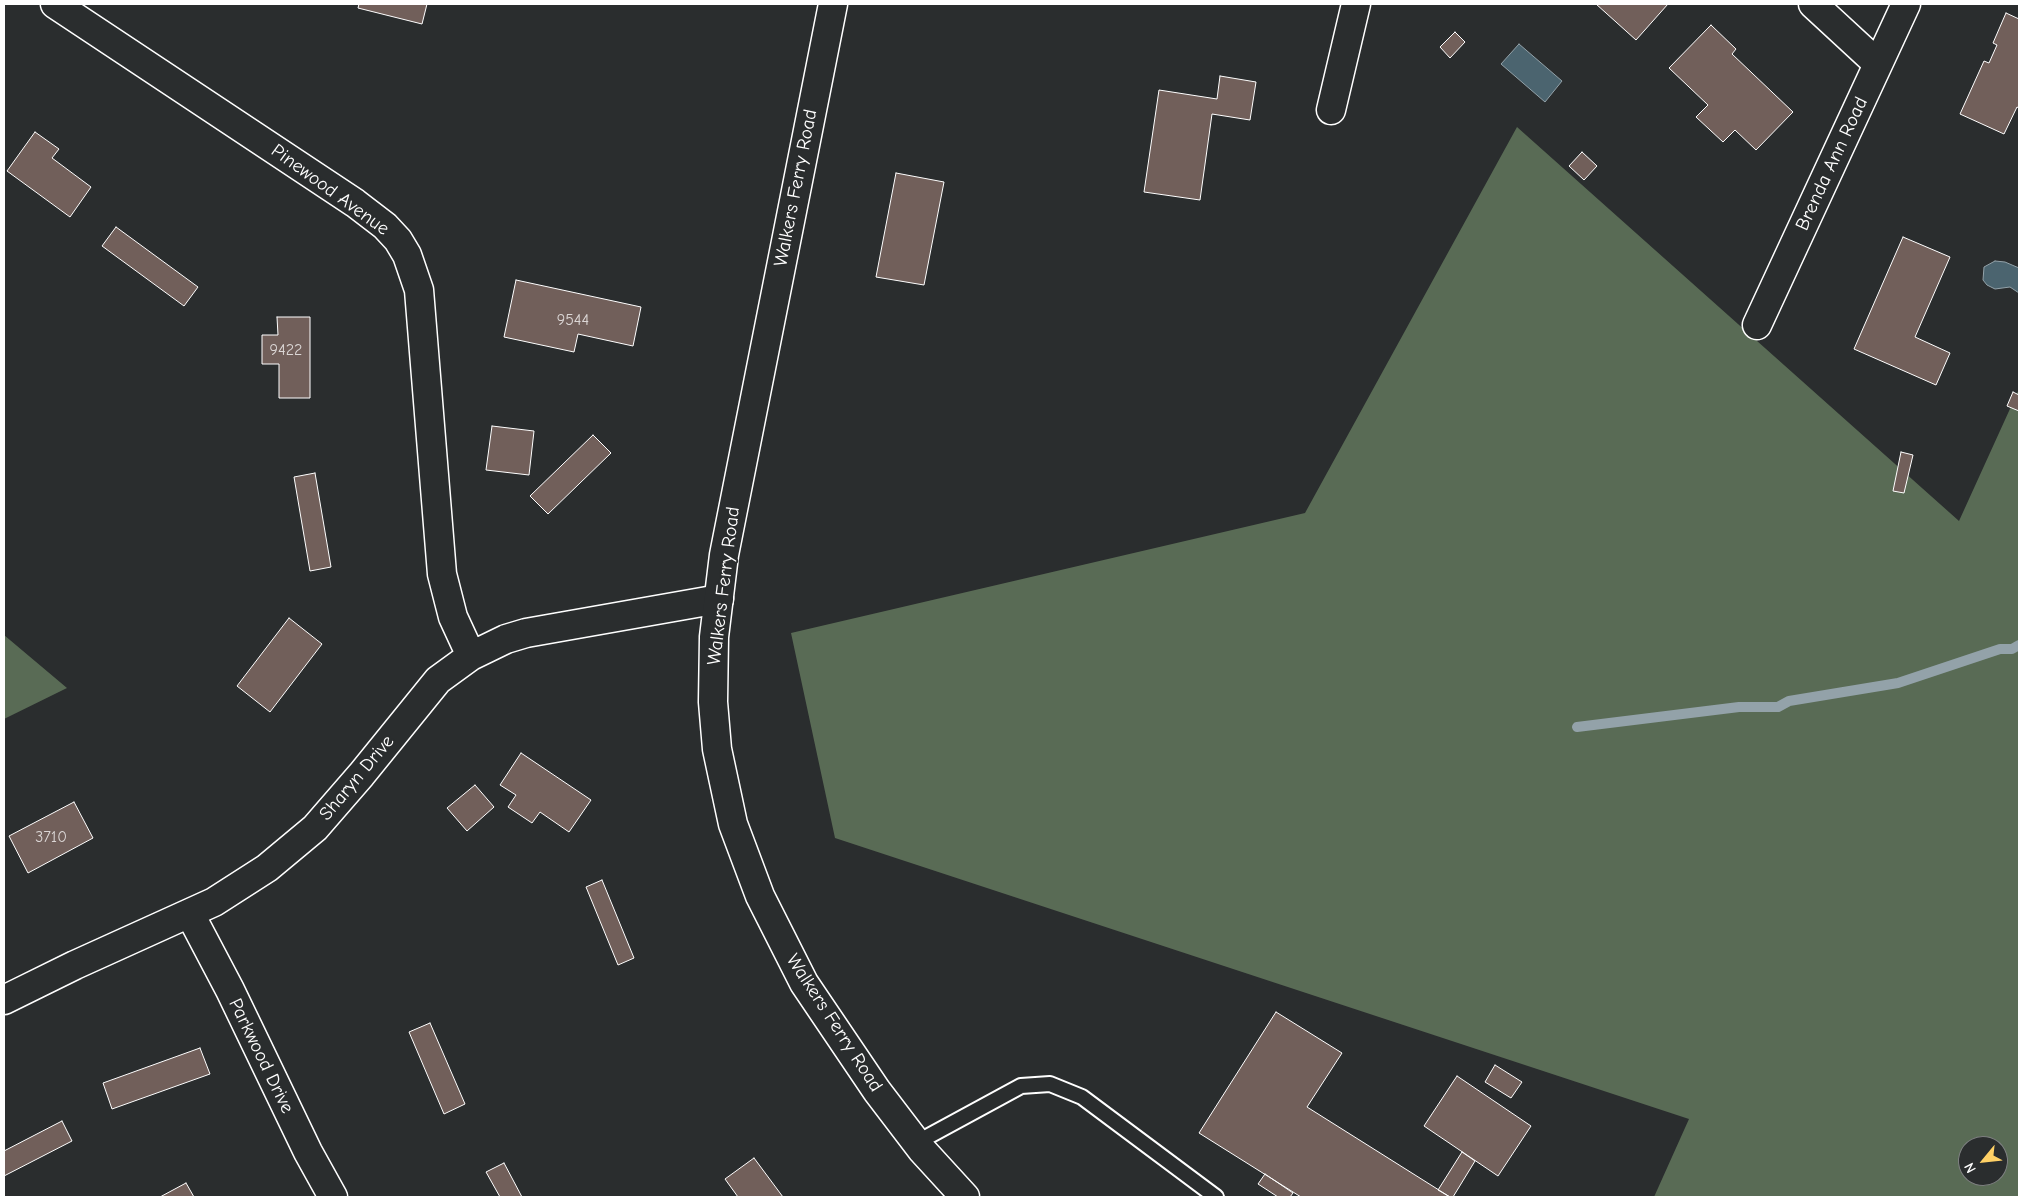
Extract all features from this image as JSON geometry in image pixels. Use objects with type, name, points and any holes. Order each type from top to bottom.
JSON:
[{"type":"street","name":"Pinewood Avenue","points":[[55,4],[355,203],[385,226],[398,240],[407,255],[419,290],[442,574],[453,617],[471,656]]},
{"type":"street","name":"Walkers Ferry Road","points":[[833,4],[733,499],[714,637],[713,702],[717,749],[733,824],[760,896],[804,983],[877,1091],[916,1142],[965,1197]]},
{"type":"street","points":[[1331,110],[1356,4]]},
{"type":"street","points":[[1813,4],[1878,64]]},
{"type":"street","name":"Brenda Ann Road","points":[[1757,324],[1906,4]]},
{"type":"street","name":"Sharyn Drive","points":[[4,1000],[75,965],[214,902],[267,868],[315,828],[361,775],[438,680],[471,656],[506,639],[526,633],[719,598]]},
{"type":"street","name":"Parkwood Drive","points":[[190,914],[230,990],[308,1152],[333,1197]]},
{"type":"lane","points":[[916,1142],[1021,1086],[1050,1084],[1082,1097],[1216,1197]]},
{"type":"green space","points":[[1517,127],[1959,521],[2019,389],[2019,1197],[1654,1197],[1689,1119],[835,838],[791,633],[1305,513]]},
{"type":"green space","points":[[4,635],[67,688],[4,719]]},
{"type":"water","points":[[1519,44],[1562,81],[1545,102],[1501,64]]},
{"type":"water","points":[[1995,261],[2005,262],[2019,268],[2019,293],[2010,287],[1995,289],[1987,285],[1983,280],[1984,267]]},
{"type":"building","points":[[359,4],[427,4],[422,24],[358,8]]},
{"type":"building","points":[[1596,4],[1668,4],[1636,40]]},
{"type":"building","points":[[2006,13],[2019,19],[2019,108],[2017,107],[2004,134],[1960,114],[1984,61],[1989,63],[1997,45],[1993,43]]},
{"type":"building","points":[[1711,25],[1736,49],[1732,54],[1793,112],[1756,150],[1735,130],[1723,142],[1696,117],[1708,105],[1669,68]]},
{"type":"building","points":[[1455,32],[1465,42],[1450,58],[1440,47]]},
{"type":"building","points":[[1220,76],[1256,82],[1250,120],[1212,114],[1200,200],[1144,192],[1159,90],[1217,99]]},
{"type":"building","points":[[35,132],[59,149],[52,158],[91,187],[70,217],[7,171]]},
{"type":"building","points":[[1582,152],[1597,166],[1584,180],[1569,166]]},
{"type":"building","points":[[896,173],[944,182],[924,285],[876,277]]},
{"type":"building","points":[[116,227],[198,287],[184,306],[102,246]]},
{"type":"building","points":[[1903,237],[1950,257],[1915,337],[1950,353],[1936,385],[1854,349]]},
{"type":"building","points":[[516,280],[641,307],[633,346],[578,334],[574,352],[504,337]]},
{"type":"building","points":[[277,317],[310,317],[310,398],[279,398],[279,364],[262,364],[262,335],[278,335]]},
{"type":"building","points":[[2013,392],[2019,395],[2019,411],[2007,406]]},
{"type":"building","points":[[492,426],[534,431],[529,475],[486,470]]},
{"type":"building","points":[[593,435],[611,453],[548,514],[530,496]]},
{"type":"building","points":[[1901,452],[1913,455],[1904,493],[1893,491]]},
{"type":"building","points":[[315,473],[331,567],[310,571],[294,477]]},
{"type":"building","points":[[289,618],[322,644],[270,712],[237,686]]},
{"type":"building","points":[[521,753],[591,800],[569,832],[540,812],[532,823],[508,807],[516,795],[500,785]]},
{"type":"building","points":[[475,785],[494,807],[467,831],[447,808]]},
{"type":"building","points":[[74,802],[93,838],[28,873],[9,836]]},
{"type":"building","points":[[602,880],[634,958],[618,965],[586,887]]},
{"type":"building","points":[[1276,1012],[1342,1053],[1307,1107],[1450,1197],[1301,1197],[1199,1133]]},
{"type":"building","points":[[430,1023],[465,1104],[444,1114],[409,1032]]},
{"type":"building","points":[[200,1048],[210,1074],[112,1109],[103,1083]]},
{"type":"building","points":[[1495,1065],[1522,1082],[1511,1098],[1485,1082]]},
{"type":"building","points":[[1457,1076],[1531,1126],[1498,1176],[1424,1126]]},
{"type":"building","points":[[62,1121],[72,1141],[4,1176],[4,1151]]},
{"type":"building","points":[[1462,1152],[1475,1161],[1453,1197],[1450,1197],[1438,1190]]},
{"type":"building","points":[[754,1158],[783,1197],[738,1197],[725,1179]]},
{"type":"building","points":[[504,1163],[522,1197],[500,1197],[486,1172]]},
{"type":"building","points":[[1265,1174],[1293,1193],[1290,1197],[1278,1197],[1258,1184]]},
{"type":"building","points":[[186,1183],[194,1197],[160,1197]]},
{"type":"waterway","points":[[1577,727],[1739,707],[1778,707],[1789,701],[1898,683],[2000,649],[2012,649],[2019,645]]}]
